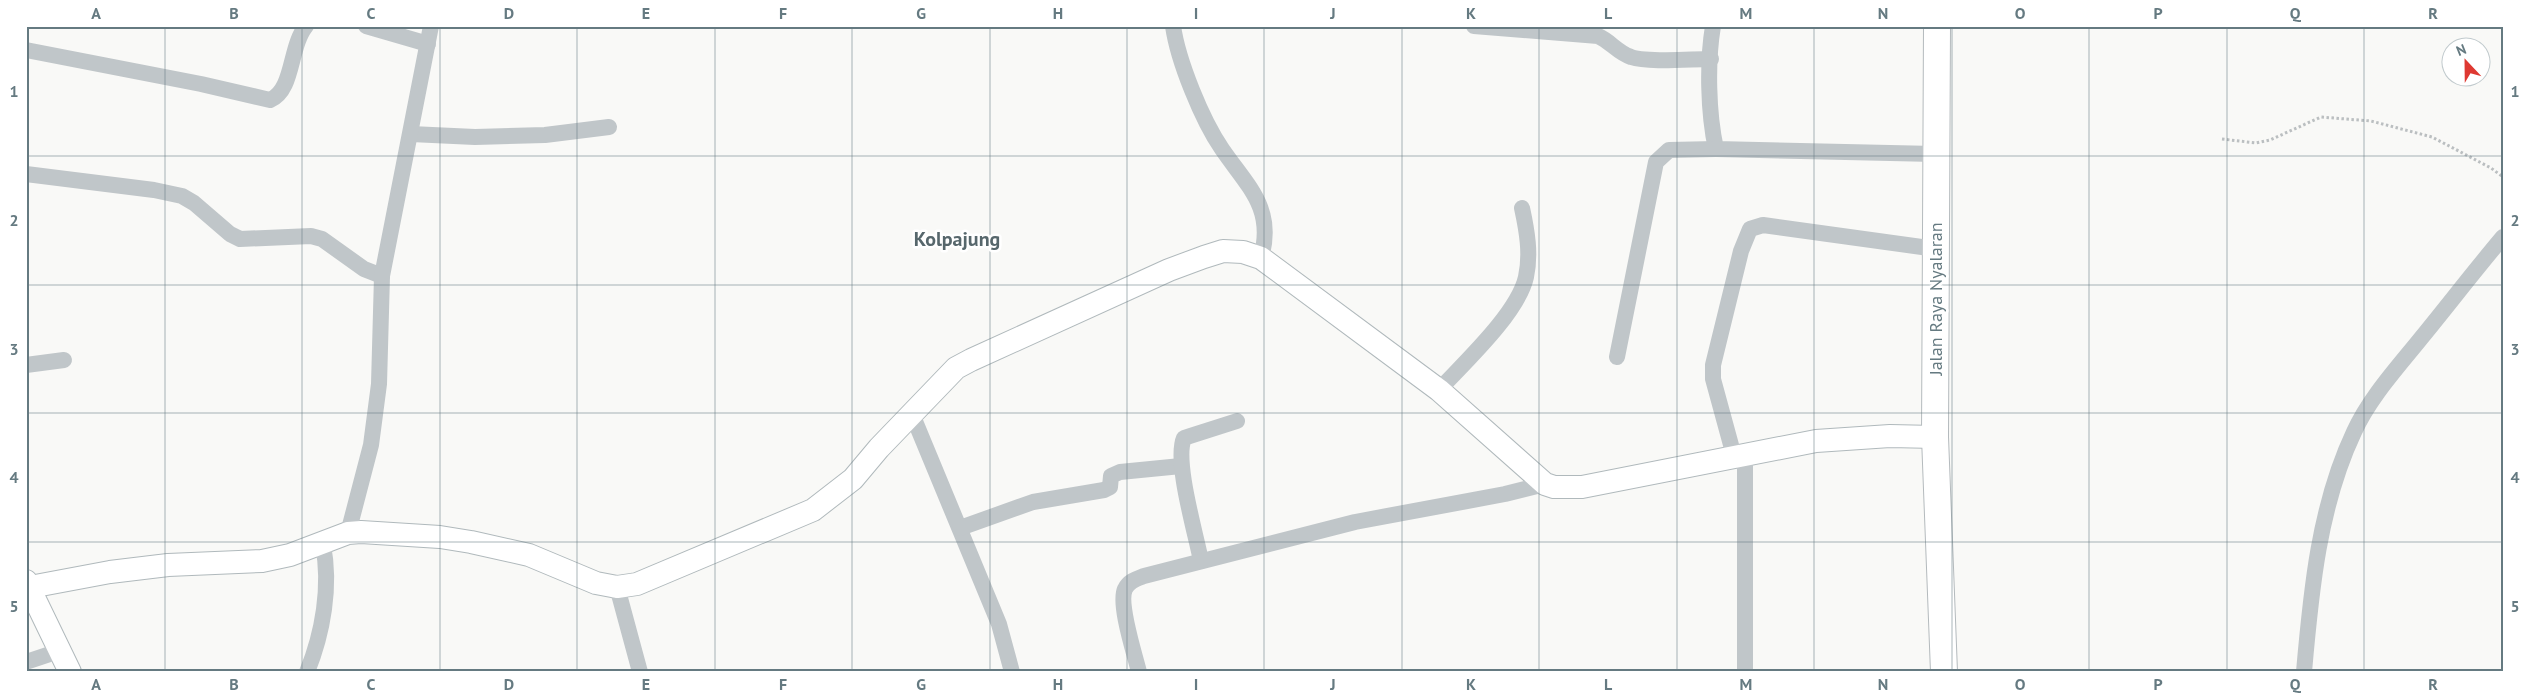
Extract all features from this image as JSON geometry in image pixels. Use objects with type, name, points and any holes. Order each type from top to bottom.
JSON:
[{"type":"main road","name":"Jalan Raya Nyalaran","points":[[1937,26],[1935,437],[1944,672]]},
{"type":"street","points":[[26,50],[201,84],[270,100],[279,96],[285,87],[298,38],[306,26]]},
{"type":"street","points":[[366,26],[428,44]]},
{"type":"street","points":[[348,533],[371,445],[379,384],[382,276],[431,26]]},
{"type":"street","points":[[1173,26],[1176,47],[1200,105],[1222,149],[1241,172],[1258,202],[1266,228],[1267,239],[1262,258]]},
{"type":"street","points":[[1474,26],[1598,36],[1626,55],[1640,59],[1711,59]]},
{"type":"street","points":[[1713,26],[1711,59],[1712,122],[1716,148]]},
{"type":"street","points":[[410,134],[475,137],[545,135],[609,127]]},
{"type":"street","points":[[1618,357],[1656,162],[1669,150],[1716,148],[1935,154]]},
{"type":"street","points":[[26,174],[154,190],[182,196],[194,203],[230,234],[240,239],[311,236],[322,239],[364,269],[382,276]]},
{"type":"street","points":[[1439,390],[1500,322],[1515,302],[1526,279],[1529,257],[1522,208]]},
{"type":"street","points":[[1745,672],[1739,455],[1713,379],[1713,366],[1740,251],[1750,229],[1763,225],[1936,249]]},
{"type":"street","points":[[2304,672],[2327,506],[2340,464],[2354,431],[2394,372],[2503,237]]},
{"type":"street","points":[[70,672],[28,584],[130,570],[212,562],[262,560],[290,556],[323,545],[348,533],[360,532],[440,537],[504,548],[529,555],[596,583],[617,587],[637,584],[813,510],[853,479],[956,368],[1016,338],[1169,270],[1223,252],[1243,252],[1262,258],[1439,390],[1545,484],[1554,487],[1582,487],[1739,455],[1839,438],[1935,437]]},
{"type":"street","points":[[26,365],[64,360]]},
{"type":"street","points":[[912,414],[999,624],[1012,672]]},
{"type":"street","points":[[1201,562],[1181,466],[1180,446],[1184,438],[1237,421]]},
{"type":"street","points":[[960,528],[1033,502],[1104,490],[1110,486],[1112,476],[1120,472],[1181,466]]},
{"type":"street","points":[[1139,672],[1124,603],[1124,591],[1130,582],[1144,576],[1355,522],[1505,494],[1545,484]]},
{"type":"street","points":[[308,672],[320,635],[325,594],[326,567],[323,545]]},
{"type":"street","points":[[617,587],[640,672]]},
{"type":"street","points":[[26,662],[59,651]]},
{"type":"path","points":[[2222,139],[2256,143],[2270,140],[2321,117],[2370,121],[2432,137],[2503,176]]},
{"type":"district","name":"Kolpajung","points":[[957,239]]}]
